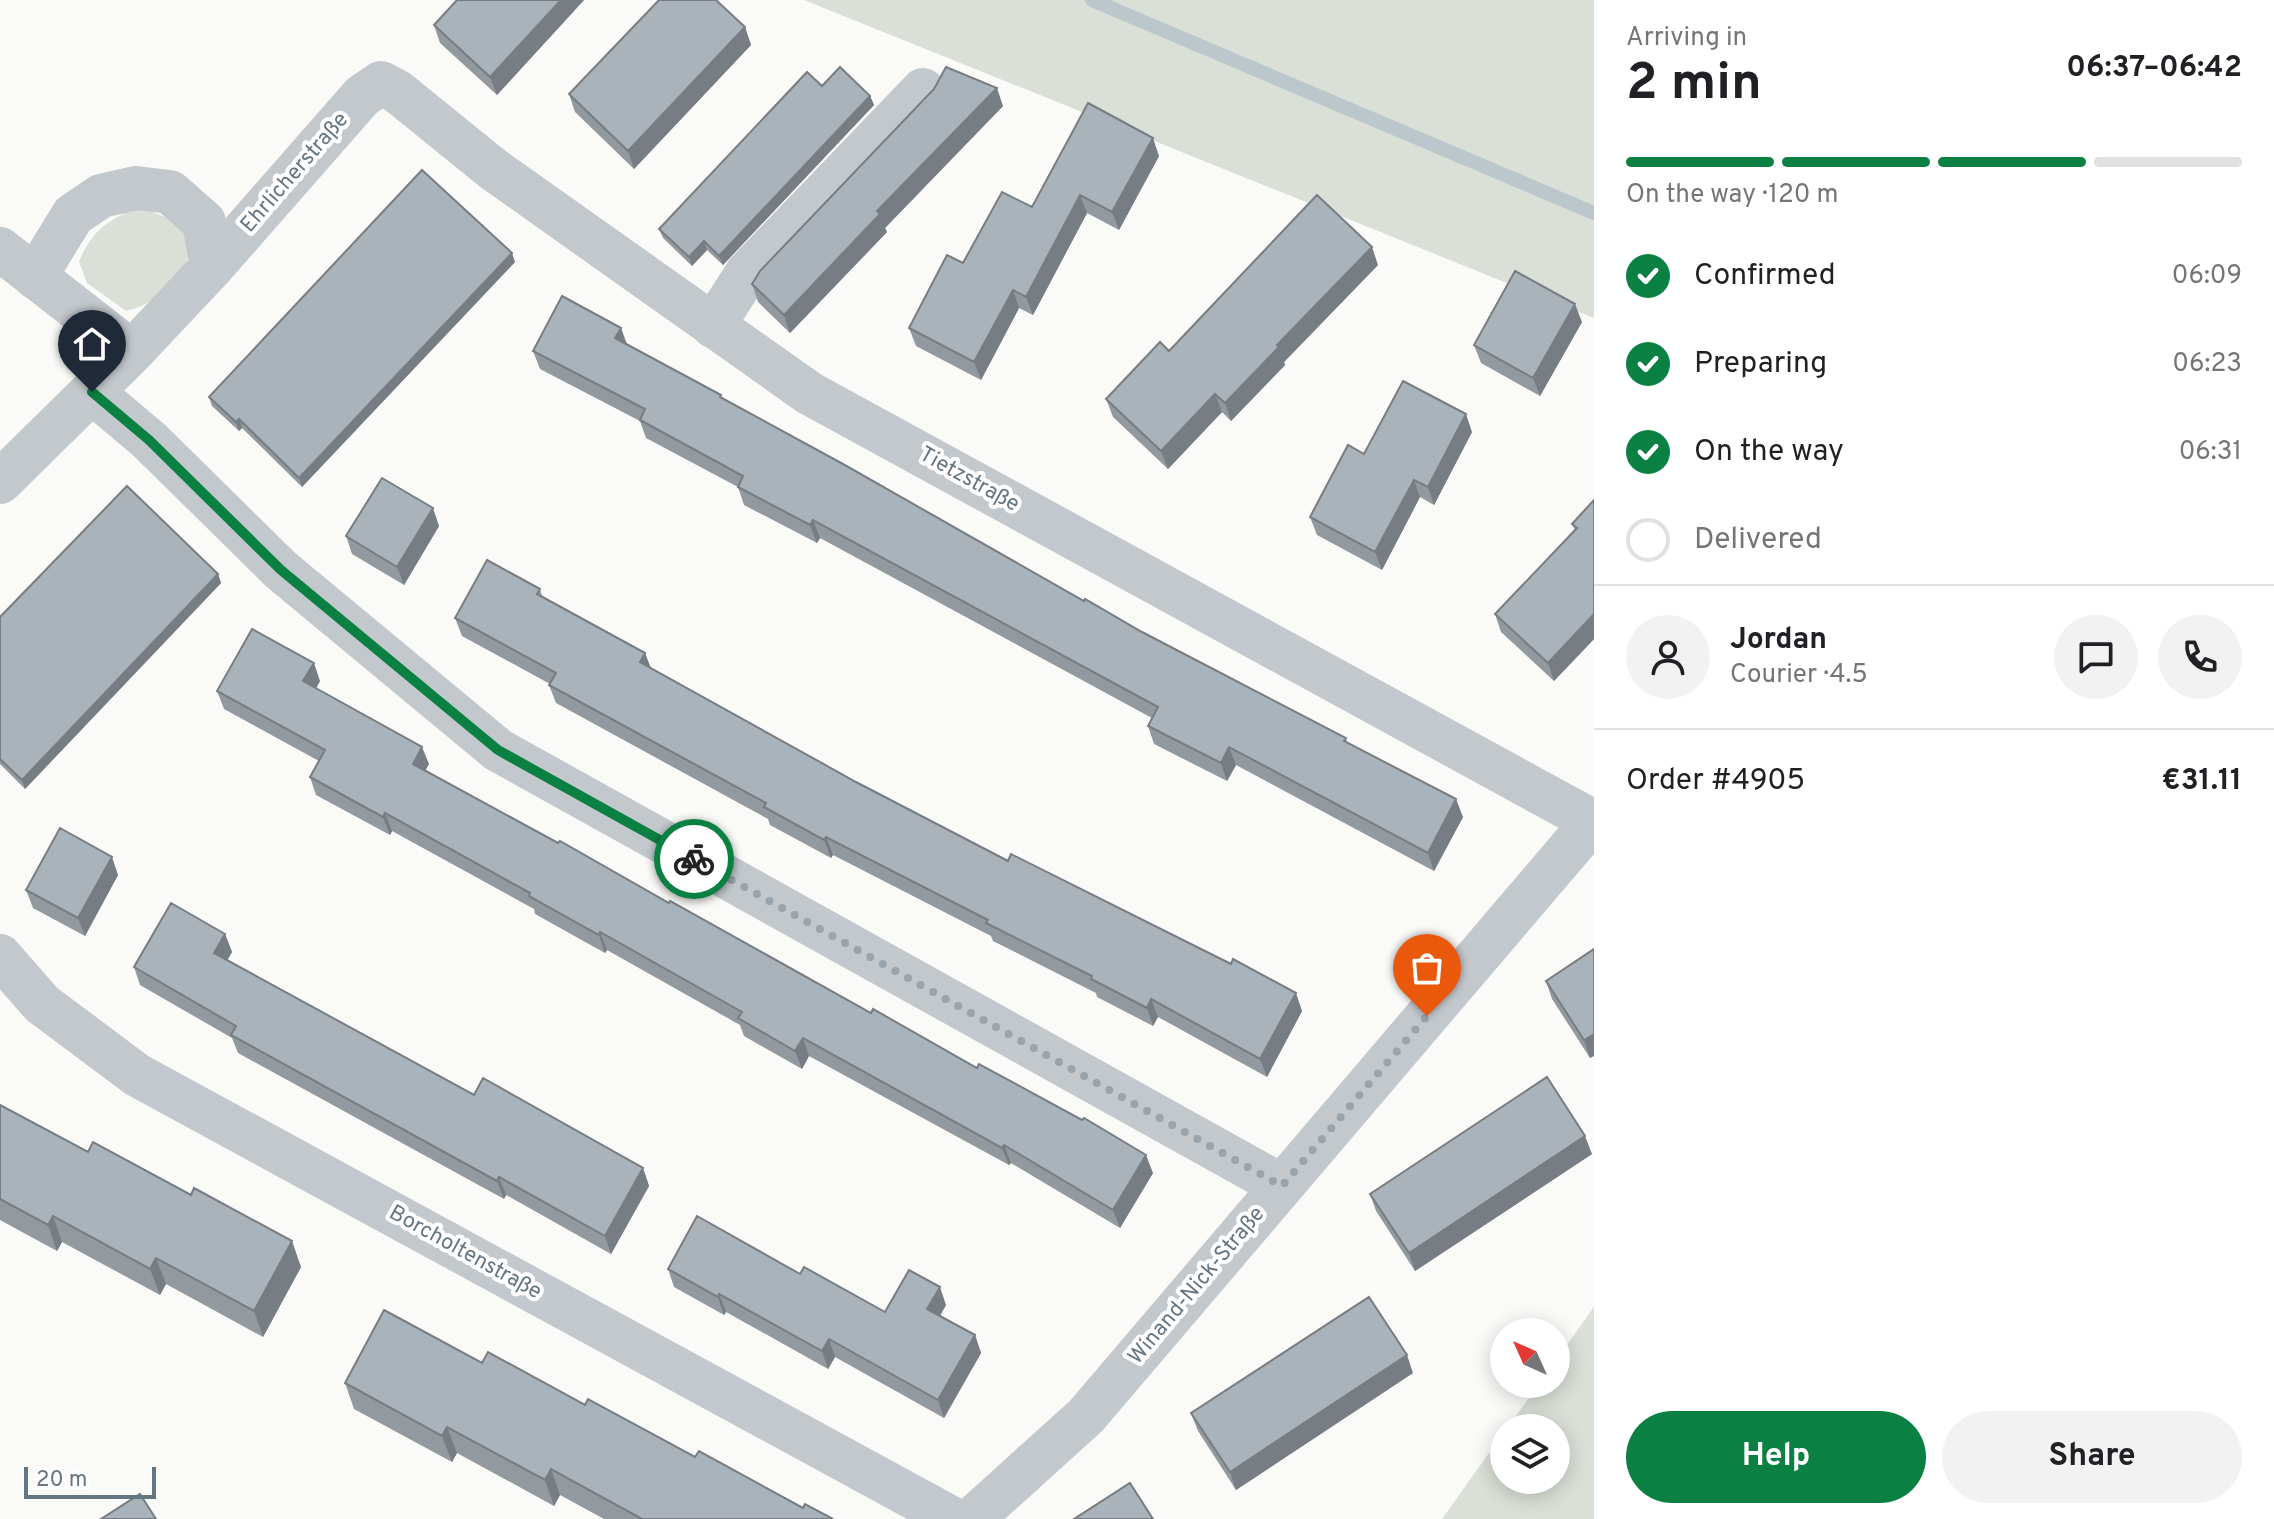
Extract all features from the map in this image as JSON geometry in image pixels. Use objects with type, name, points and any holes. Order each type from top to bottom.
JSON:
[{"type":"street","name":"Ehrlicherstraße","points":[[0,482],[132,352],[212,267],[362,96],[381,83]]},
{"type":"street","name":"Tietzstraße","points":[[381,83],[398,92],[493,169],[809,393],[1593,820]]},
{"type":"street","points":[[713,326],[747,273],[923,90]]},
{"type":"street","name":"Ehrlicherstraße","points":[[35,277],[73,215],[101,196],[136,188],[170,192],[204,222],[212,267]]},
{"type":"street","points":[[0,249],[132,352]]},
{"type":"street","points":[[92,392],[149,440],[281,570],[498,750],[1282,1186]]},
{"type":"street","name":"Winand-Nick-Straße","points":[[972,1519],[1086,1416],[1593,820]]},
{"type":"street","name":"Borcholtenstraße","points":[[0,956],[42,1004],[137,1075],[953,1519]]},
{"type":"shaded area","points":[[804,0],[1594,0],[1594,318]]},
{"type":"shaded area","points":[[140,207],[177,222],[190,244],[187,264],[159,295],[142,306],[126,311],[87,283],[79,262],[89,242],[103,227]]},
{"type":"shaded area","points":[[1594,1307],[1594,1519],[1442,1519],[1490,1452],[1490,1494],[1570,1494],[1570,1414],[1517,1414],[1529,1398],[1570,1398],[1570,1340]]},
{"type":"building","points":[[457,0],[561,0],[490,77],[434,25]]},
{"type":"building","points":[[659,0],[716,0],[745,27],[628,151],[569,94]]},
{"type":"building","points":[[840,67],[870,96],[719,256],[704,241],[689,257],[659,229],[807,72],[822,86]]},
{"type":"building","points":[[946,67],[997,88],[877,211],[880,214],[784,315],[752,284],[760,271],[934,89]]},
{"type":"building","points":[[1088,103],[1153,138],[1112,212],[1080,195],[1026,297],[1013,290],[974,362],[909,328],[947,255],[963,263],[1002,192],[1032,207]]},
{"type":"building","points":[[422,170],[512,253],[299,478],[239,419],[236,422],[209,397]]},
{"type":"building","points":[[1317,195],[1372,247],[1225,403],[1215,394],[1161,451],[1106,399],[1160,342],[1169,351]]},
{"type":"building","points":[[1515,271],[1575,304],[1533,378],[1474,345]]},
{"type":"building","points":[[562,296],[621,328],[615,338],[1084,601],[1456,799],[1428,853],[1229,747],[1221,763],[1148,726],[1158,707],[813,520],[810,525],[738,487],[743,476],[640,420],[645,409],[533,351]]},
{"type":"building","points":[[1403,381],[1466,414],[1428,487],[1414,480],[1375,552],[1310,517],[1348,445],[1364,454]]},
{"type":"building","points":[[382,478],[433,508],[397,567],[346,536]]},
{"type":"building","points":[[127,486],[218,574],[22,780],[0,759],[0,617]]},
{"type":"building","points":[[1594,500],[1594,614],[1548,663],[1495,614],[1577,528],[1572,524]]},
{"type":"building","points":[[487,560],[540,589],[537,594],[645,653],[640,662],[856,782],[1008,861],[1011,854],[1231,964],[1233,959],[1296,993],[1260,1059],[1151,999],[1147,1008],[1091,979],[1092,976],[986,923],[988,920],[826,837],[824,840],[764,807],[766,803],[549,685],[556,673],[455,618]]},
{"type":"building","points":[[252,629],[314,663],[303,681],[422,747],[413,764],[558,843],[560,841],[871,1013],[873,1009],[977,1068],[979,1064],[1082,1120],[1084,1118],[1146,1155],[1113,1210],[1004,1145],[1002,1148],[803,1038],[795,1051],[738,1018],[742,1012],[385,813],[383,817],[310,777],[325,750],[217,691]]},
{"type":"building","points":[[60,828],[112,857],[78,918],[26,890]]},
{"type":"building","points":[[171,903],[225,934],[214,953],[474,1095],[483,1078],[643,1168],[605,1236],[499,1177],[497,1181],[231,1035],[236,1026],[134,967]]},
{"type":"building","points":[[1594,949],[1594,1034],[1584,1040],[1546,981]]},
{"type":"building","points":[[1547,1077],[1585,1136],[1409,1253],[1370,1194]]},
{"type":"building","points":[[0,1105],[88,1152],[93,1142],[191,1195],[194,1188],[292,1241],[254,1311],[156,1258],[150,1269],[53,1216],[48,1225],[0,1199]]},
{"type":"building","points":[[697,1216],[800,1274],[804,1267],[885,1312],[909,1270],[940,1287],[927,1309],[975,1335],[938,1400],[829,1339],[822,1351],[668,1269]]},
{"type":"building","points":[[1369,1297],[1407,1355],[1230,1472],[1191,1413]]},
{"type":"building","points":[[384,1310],[482,1363],[488,1352],[585,1405],[588,1399],[695,1457],[699,1451],[803,1508],[805,1504],[833,1519],[642,1519],[551,1469],[545,1480],[447,1427],[442,1436],[345,1383]]},
{"type":"building","points":[[1130,1483],[1153,1519],[1074,1519]]},
{"type":"building","points":[[140,1494],[156,1519],[101,1519]]},
{"type":"waterway","points":[[1092,0],[1594,213]]},
{"type":"way so far","points":[[694,859],[1282,1186],[1427,1016]]},
{"type":"route","points":[[92,392],[149,440],[281,570],[498,750],[694,859]]}]
